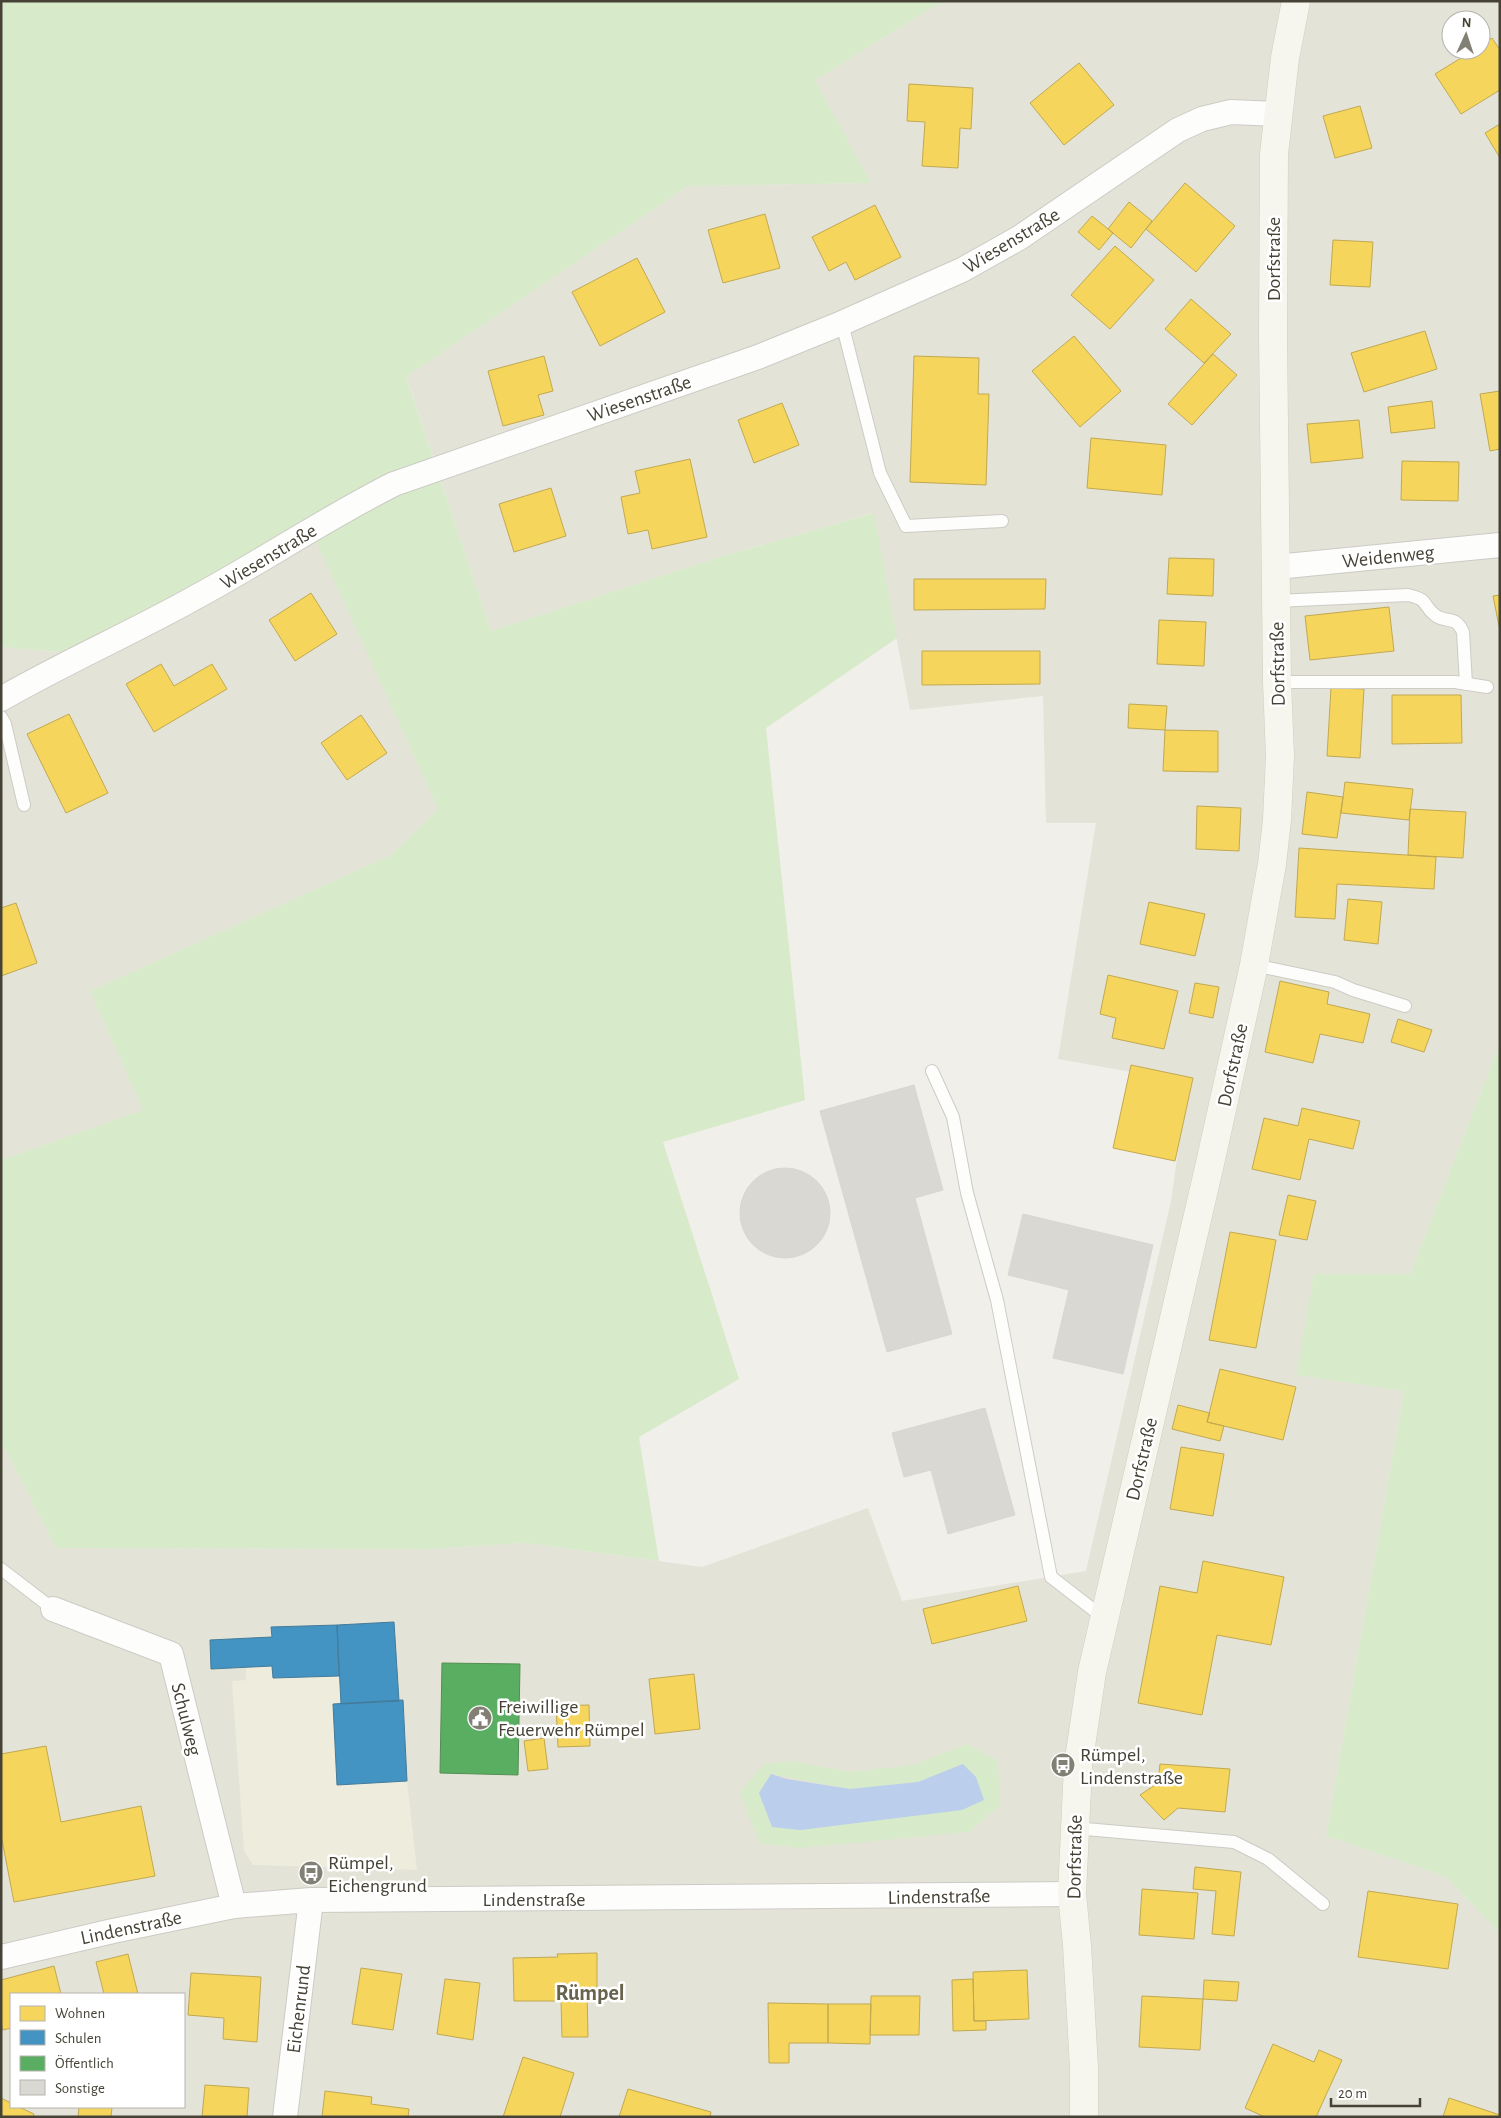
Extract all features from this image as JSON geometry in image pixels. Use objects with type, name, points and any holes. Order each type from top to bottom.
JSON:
[{"type":"street","name":"Dorfstraße","points":[[1084,2117],[1078,1973],[1072,1894],[1078,1766],[1092,1672],[1254,965],[1272,864],[1277,820],[1280,756],[1277,682],[1273,327],[1274,154],[1277,114],[1285,58],[1296,1]]},
{"type":"street","name":"Wiesenstraße","points":[[1,699],[193,599],[258,563],[357,502],[394,484],[758,356],[842,324],[962,270],[1019,238],[1178,130],[1202,119],[1231,112],[1277,114]]},
{"type":"street","name":"Weidenweg","points":[[1276,567],[1500,545]]},
{"type":"street","name":"Schulweg","points":[[53,1609],[171,1654],[234,1906]]},
{"type":"street","name":"Lindenstraße","points":[[1,1957],[112,1931],[234,1906],[310,1900],[1072,1894]]},
{"type":"street","name":"Eichenrund","points":[[285,2117],[310,1900]]},
{"type":"lane","points":[[842,324],[880,473],[906,526],[1002,521]]},
{"type":"lane","points":[[1276,601],[1408,595],[1416,597],[1427,604],[1434,615],[1441,619],[1451,619],[1460,624],[1463,632],[1466,684]]},
{"type":"lane","points":[[1277,682],[1455,682],[1487,687]]},
{"type":"lane","points":[[1,718],[5,724],[24,805]]},
{"type":"lane","points":[[1254,965],[1335,982],[1353,990],[1405,1006]]},
{"type":"lane","points":[[932,1071],[953,1117],[967,1193],[997,1300],[1051,1577],[1104,1618]]},
{"type":"lane","points":[[1,1569],[53,1609]]},
{"type":"lane","points":[[1074,1828],[1234,1842],[1268,1859],[1323,1904]]},
{"type":"shaded area","points":[[943,1],[1500,1],[1500,1043],[1410,1274],[1314,1274],[1297,1375],[1404,1391],[1326,1836],[1445,1876],[1500,1933],[1500,2117],[1,2117],[1,1441],[56,1548],[432,1549],[526,1543],[702,1567],[868,1508],[902,1601],[1086,1571],[1171,1201],[1188,1082],[1058,1059],[1096,823],[1046,823],[1043,696],[910,710],[873,513],[720,557],[491,631],[406,376],[688,186],[870,183],[815,80]]},
{"type":"shaded area","points":[[312,530],[438,809],[391,855],[90,991],[144,1110],[1,1160],[1,647],[61,652]]},
{"type":"shaded area","points":[[394,1622],[398,1700],[403,1700],[407,1781],[417,1870],[253,1865],[244,1851],[232,1681],[246,1680],[246,1668],[211,1669],[210,1640],[271,1637],[271,1627]]},
{"type":"green space","points":[[1,1],[943,1],[815,80],[871,183],[688,186],[406,377],[491,631],[720,557],[874,513],[897,638],[766,728],[805,1100],[663,1142],[739,1379],[639,1437],[659,1561],[526,1543],[432,1549],[56,1548],[1,1441],[1,1160],[143,1110],[90,991],[391,855],[438,809],[311,530],[61,652],[1,647]]},
{"type":"green space","points":[[1500,1043],[1500,1933],[1445,1876],[1326,1836],[1404,1391],[1296,1375],[1314,1274],[1410,1274]]},
{"type":"green space","points":[[967,1744],[998,1761],[1000,1805],[969,1832],[800,1848],[759,1843],[740,1792],[764,1764],[791,1761],[850,1772],[913,1765]],"holes":[[[963,1764],[800,1830],[770,1774],[850,1789],[918,1782]]]},
{"type":"water","points":[[963,1764],[976,1777],[984,1800],[962,1810],[800,1830],[772,1827],[759,1793],[771,1774],[787,1779],[850,1789],[918,1782]]},
{"type":"building: Wohnen","points":[[1491,39],[1500,50],[1500,90],[1461,114],[1435,74],[1458,60],[1491,60]]},
{"type":"building: Wohnen","points":[[1079,63],[1114,105],[1064,145],[1030,103]]},
{"type":"building: Wohnen","points":[[909,84],[973,88],[971,129],[960,128],[958,168],[922,166],[925,122],[907,121]]},
{"type":"building: Wohnen","points":[[1360,106],[1372,148],[1335,158],[1323,116]]},
{"type":"building: Wohnen","points":[[1500,124],[1500,158],[1485,133]]},
{"type":"building: Wohnen","points":[[1185,183],[1235,226],[1196,272],[1146,229]]},
{"type":"building: Wohnen","points":[[1129,202],[1152,221],[1131,248],[1108,229]]},
{"type":"building: Wohnen","points":[[875,205],[901,257],[855,280],[846,262],[829,271],[812,237]]},
{"type":"building: Wohnen","points":[[765,214],[780,268],[723,283],[708,230]]},
{"type":"building: Wohnen","points":[[1092,216],[1113,233],[1099,250],[1078,232]]},
{"type":"building: Wohnen","points":[[1333,240],[1373,242],[1370,287],[1330,285]]},
{"type":"building: Wohnen","points":[[1115,246],[1154,280],[1110,329],[1071,295]]},
{"type":"building: Wohnen","points":[[637,258],[665,312],[600,346],[572,292]]},
{"type":"building: Wohnen","points":[[1191,299],[1231,334],[1204,363],[1165,329]]},
{"type":"building: Wohnen","points":[[1425,331],[1437,369],[1364,392],[1351,353]]},
{"type":"building: Wohnen","points":[[1074,336],[1121,391],[1080,427],[1032,371]]},
{"type":"building: Wohnen","points":[[1213,354],[1237,375],[1192,425],[1168,404]]},
{"type":"building: Wohnen","points":[[544,356],[553,391],[538,395],[544,415],[503,426],[488,371]]},
{"type":"building: Wohnen","points":[[914,356],[979,358],[978,394],[989,394],[986,485],[910,482]]},
{"type":"building: Wohnen","points":[[1500,391],[1500,449],[1490,451],[1480,394]]},
{"type":"building: Wohnen","points":[[1432,401],[1435,428],[1391,433],[1388,407]]},
{"type":"building: Wohnen","points":[[782,403],[799,445],[754,463],[738,420]]},
{"type":"building: Wohnen","points":[[1359,420],[1363,458],[1311,463],[1307,424]]},
{"type":"building: Wohnen","points":[[1091,438],[1166,445],[1162,495],[1087,488]]},
{"type":"building: Wohnen","points":[[690,459],[707,537],[652,549],[648,530],[628,534],[621,497],[640,493],[635,471]]},
{"type":"building: Wohnen","points":[[1402,461],[1459,462],[1458,501],[1401,500]]},
{"type":"building: Wohnen","points":[[551,488],[566,536],[514,552],[499,504]]},
{"type":"building: Wohnen","points":[[1169,558],[1214,559],[1213,596],[1167,594]]},
{"type":"building: Wohnen","points":[[914,579],[1046,579],[1045,609],[914,610]]},
{"type":"building: Wohnen","points":[[311,593],[337,634],[295,661],[269,620]]},
{"type":"building: Wohnen","points":[[1500,595],[1500,631],[1493,596]]},
{"type":"building: Wohnen","points":[[1389,607],[1394,651],[1310,660],[1305,616]]},
{"type":"building: Wohnen","points":[[1159,620],[1206,622],[1204,666],[1157,664]]},
{"type":"building: Wohnen","points":[[922,651],[1040,651],[1040,684],[922,685]]},
{"type":"building: Wohnen","points":[[161,664],[174,686],[212,664],[227,689],[154,732],[126,684]]},
{"type":"building: Wohnen","points":[[1331,688],[1364,689],[1360,758],[1327,756]]},
{"type":"building: Wohnen","points":[[1392,695],[1461,695],[1462,743],[1392,744]]},
{"type":"building: Wohnen","points":[[1129,704],[1167,706],[1165,730],[1128,728]]},
{"type":"building: Wohnen","points":[[69,714],[108,793],[66,813],[27,734]]},
{"type":"building: Wohnen","points":[[361,715],[387,753],[347,780],[321,743]]},
{"type":"building: Wohnen","points":[[1165,730],[1218,731],[1218,772],[1163,771]]},
{"type":"building: Wohnen","points":[[1345,782],[1413,789],[1409,820],[1341,813]]},
{"type":"building: Wohnen","points":[[1307,792],[1343,797],[1337,838],[1302,834]]},
{"type":"building: Wohnen","points":[[1197,806],[1241,808],[1239,851],[1196,849]]},
{"type":"building: Wohnen","points":[[1410,809],[1466,812],[1463,858],[1408,855]]},
{"type":"building: Wohnen","points":[[1299,848],[1436,857],[1434,889],[1337,884],[1335,919],[1295,917]]},
{"type":"building: Wohnen","points":[[1348,899],[1382,902],[1378,944],[1344,940]]},
{"type":"building: Wohnen","points":[[1149,902],[1205,914],[1195,956],[1140,944]]},
{"type":"building: Wohnen","points":[[16,903],[37,963],[1,976],[1,908]]},
{"type":"building: Wohnen","points":[[1108,975],[1178,991],[1164,1049],[1112,1038],[1116,1018],[1100,1014]]},
{"type":"building: Wohnen","points":[[1280,981],[1329,992],[1327,1004],[1370,1014],[1363,1043],[1320,1034],[1313,1063],[1265,1052]]},
{"type":"building: Wohnen","points":[[1195,983],[1219,987],[1213,1018],[1189,1013]]},
{"type":"building: Wohnen","points":[[1398,1019],[1432,1030],[1424,1052],[1391,1042]]},
{"type":"building: Wohnen","points":[[1131,1065],[1193,1078],[1175,1161],[1113,1148]]},
{"type":"building: Wohnen","points":[[1302,1108],[1360,1121],[1353,1149],[1309,1139],[1300,1180],[1252,1169],[1264,1118],[1298,1126]]},
{"type":"building: Wohnen","points":[[1288,1195],[1316,1201],[1307,1240],[1279,1235]]},
{"type":"building: Wohnen","points":[[1230,1232],[1276,1240],[1256,1348],[1209,1340]]},
{"type":"building: Wohnen","points":[[1220,1369],[1296,1387],[1283,1440],[1207,1422]]},
{"type":"building: Wohnen","points":[[1178,1405],[1210,1413],[1207,1422],[1224,1426],[1220,1441],[1172,1429]]},
{"type":"building: Wohnen","points":[[1181,1447],[1224,1454],[1213,1516],[1170,1509]]},
{"type":"building: Wohnen","points":[[1203,1561],[1284,1577],[1271,1645],[1217,1635],[1202,1715],[1138,1703],[1160,1586],[1197,1593]]},
{"type":"building: Wohnen","points":[[1018,1586],[1027,1621],[932,1644],[923,1609]]},
{"type":"building: Wohnen","points":[[694,1674],[700,1729],[655,1734],[649,1679]]},
{"type":"building: Wohnen","points":[[589,1705],[590,1746],[558,1747],[556,1706]]},
{"type":"building: Wohnen","points":[[544,1738],[548,1769],[528,1771],[524,1741]]},
{"type":"building: Wohnen","points":[[46,1746],[61,1822],[141,1806],[155,1876],[14,1902],[1,1835],[1,1754]]},
{"type":"building: Wohnen","points":[[1160,1764],[1230,1769],[1225,1812],[1178,1808],[1164,1820],[1140,1795],[1158,1783]]},
{"type":"building: Wohnen","points":[[1195,1867],[1241,1872],[1234,1936],[1212,1934],[1216,1891],[1193,1889]]},
{"type":"building: Wohnen","points":[[1142,1889],[1198,1893],[1194,1939],[1139,1935]]},
{"type":"building: Wohnen","points":[[1368,1891],[1458,1904],[1448,1969],[1358,1957]]},
{"type":"building: Wohnen","points":[[597,1953],[597,1988],[587,1988],[588,2037],[562,2037],[561,2001],[514,2001],[513,1958],[558,1957],[557,1954]]},
{"type":"building: Wohnen","points":[[128,1954],[138,1993],[104,1993],[96,1962]]},
{"type":"building: Wohnen","points":[[54,1966],[61,1993],[10,1993],[10,2028],[3,2030],[1,2023],[1,1980]]},
{"type":"building: Wohnen","points":[[361,1968],[402,1974],[393,2030],[352,2024]]},
{"type":"building: Wohnen","points":[[1027,1970],[1029,2019],[974,2021],[973,1972]]},
{"type":"building: Wohnen","points":[[191,1973],[261,1977],[257,2042],[223,2039],[224,2018],[188,2015]]},
{"type":"building: Wohnen","points":[[445,1979],[480,1983],[473,2040],[437,2034]]},
{"type":"building: Wohnen","points":[[973,1979],[974,2021],[986,2021],[986,2030],[953,2031],[952,1980]]},
{"type":"building: Wohnen","points":[[1204,1980],[1239,1982],[1237,2001],[1203,1999]]},
{"type":"building: Wohnen","points":[[871,1996],[920,1996],[919,2035],[870,2035]]},
{"type":"building: Wohnen","points":[[1142,1996],[1203,1999],[1200,2050],[1139,2047]]},
{"type":"building: Wohnen","points":[[768,2003],[828,2004],[828,2043],[789,2043],[789,2063],[769,2063]]},
{"type":"building: Wohnen","points":[[828,2004],[871,2004],[870,2044],[828,2043]]},
{"type":"building: Wohnen","points":[[1273,2044],[1314,2062],[1319,2050],[1342,2060],[1316,2117],[1265,2117],[1245,2108]]},
{"type":"building: Wohnen","points":[[523,2057],[574,2073],[560,2117],[503,2117]]},
{"type":"building: Wohnen","points":[[205,2085],[249,2088],[247,2117],[202,2117]]},
{"type":"building: Wohnen","points":[[628,2089],[711,2112],[710,2117],[619,2117]]},
{"type":"building: Wohnen","points":[[325,2091],[372,2097],[371,2104],[409,2109],[408,2117],[322,2117]]},
{"type":"building: Wohnen","points":[[1,2098],[10,2102],[10,2108],[21,2108],[34,2114],[33,2117],[1,2117]]},
{"type":"building: Wohnen","points":[[1449,2098],[1500,2115],[1500,2117],[1443,2117]]},
{"type":"building: Wohnen","points":[[79,2108],[112,2108],[111,2117],[78,2117]]},
{"type":"building: Schulen","points":[[394,1622],[399,1701],[341,1704],[337,1625]]},
{"type":"building: Schulen","points":[[337,1625],[339,1676],[273,1678],[272,1666],[211,1669],[210,1640],[272,1637],[271,1627]]},
{"type":"building: Schulen","points":[[403,1700],[407,1781],[337,1785],[333,1704]]},
{"type":"building: Öffentlich","name":"Freiwillige Feuerwehr Rümpel","points":[[442,1663],[520,1664],[518,1775],[440,1773]]},
{"type":"building: Sonstige","points":[[914,1085],[943,1190],[915,1198],[952,1334],[887,1352],[820,1111]]},
{"type":"building: Sonstige","points":[[785,1168],[802,1171],[817,1181],[827,1196],[830,1213],[827,1230],[817,1245],[802,1255],[785,1258],[768,1255],[753,1245],[743,1230],[740,1213],[743,1196],[753,1181],[768,1171]]},
{"type":"building: Sonstige","points":[[1023,1214],[1153,1245],[1123,1374],[1053,1358],[1069,1290],[1008,1275]]},
{"type":"building: Sonstige","points":[[985,1408],[1015,1515],[948,1534],[931,1470],[904,1477],[892,1433]]},
{"type":"place","name":"Freiwillige Feuerwehr Rümpel","points":[[480,1718]]},
{"type":"place","name":"Rümpel, Lindenstraße","points":[[1063,1765]]},
{"type":"place","name":"Rümpel, Eichengrund","points":[[311,1873]]},
{"type":"district","name":"Rümpel","points":[[590,1992]]}]
